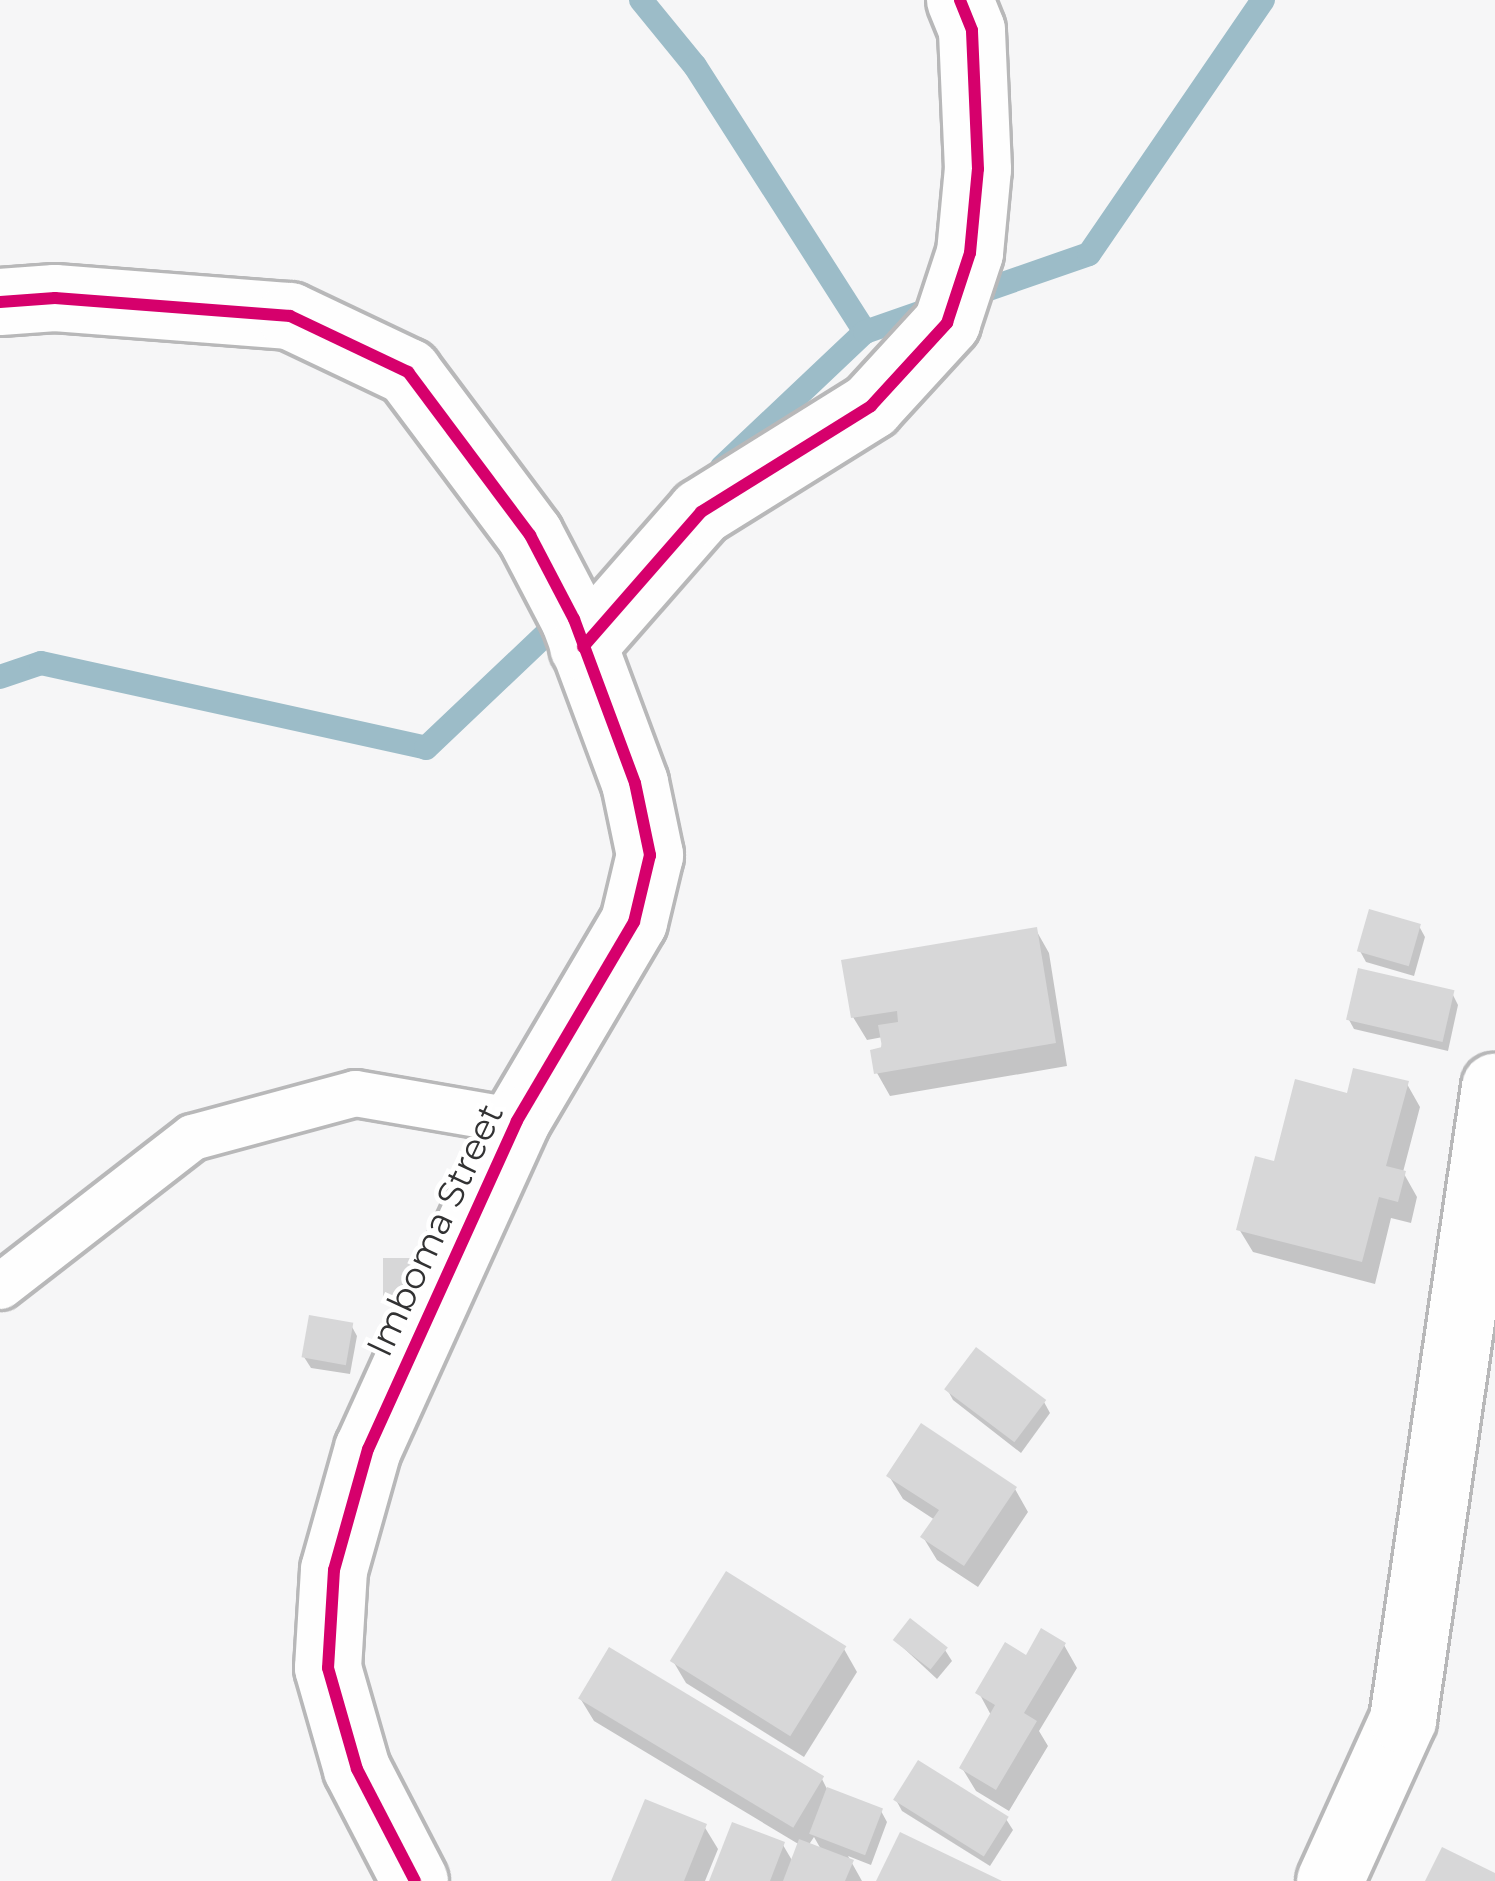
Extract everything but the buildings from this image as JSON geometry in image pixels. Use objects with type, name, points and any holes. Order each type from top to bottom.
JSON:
[{"type":"street","points":[[579,633],[701,512],[871,406],[947,323],[970,253],[977,146],[972,30],[960,0]]},
{"type":"street","name":"Imboma Street","points":[[0,302],[55,298],[290,316],[408,372],[530,535],[579,633],[635,783],[650,855],[634,922],[517,1121],[368,1448],[334,1570],[328,1668],[357,1768],[415,1881]]},
{"type":"street","points":[[1330,1881],[1403,1720],[1495,1087]]},
{"type":"lane","points":[[0,1286],[193,1137],[355,1093],[517,1121]]},
{"type":"waterway","points":[[641,0],[695,66],[865,332]]},
{"type":"waterway","points":[[722,467],[865,332],[1089,254],[1263,0]]},
{"type":"waterway","points":[[0,677],[41,663],[426,748],[566,615]]},
{"type":"cycle path","points":[[583,647],[701,512],[871,406],[947,323],[970,253],[978,169],[972,30],[960,0]]},
{"type":"cycle path","points":[[0,302],[55,298],[290,316],[408,372],[530,535],[574,619],[635,783],[650,855],[634,922],[517,1121],[368,1449],[334,1570],[328,1668],[357,1769],[415,1881]]}]
